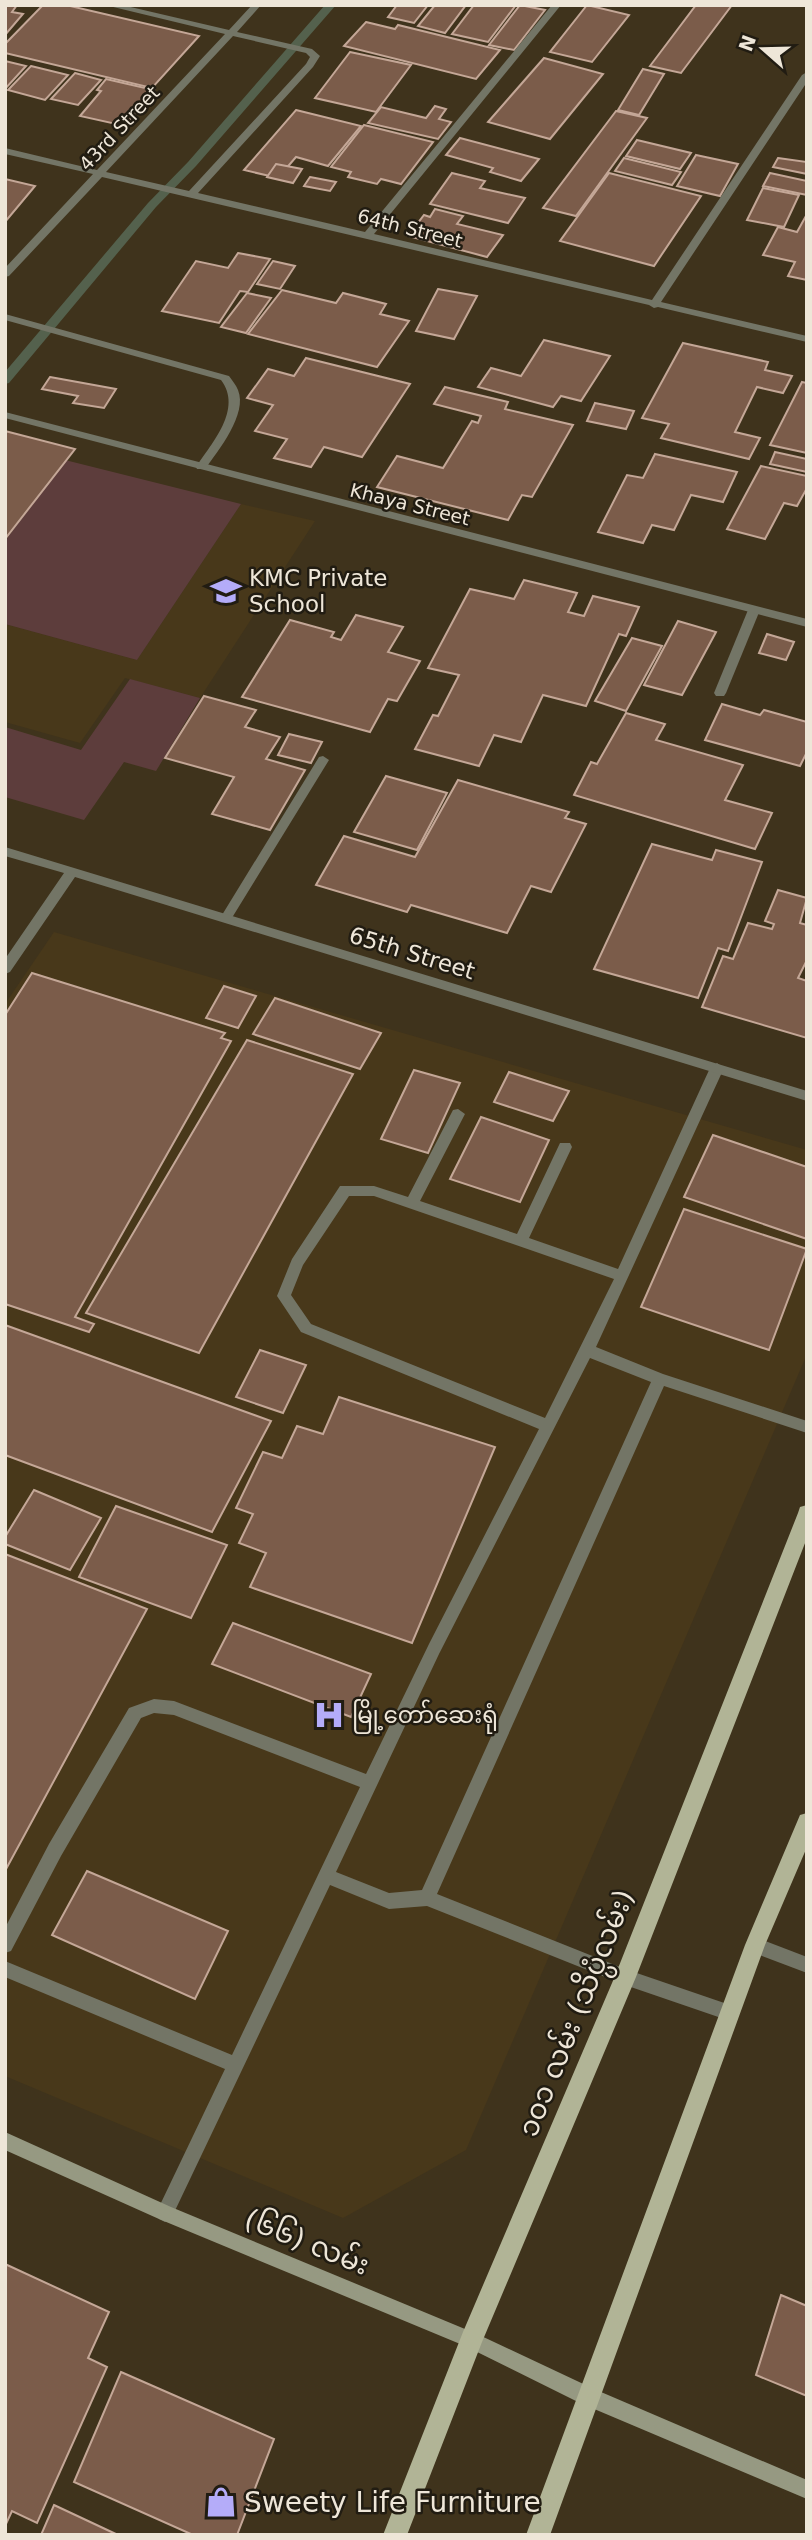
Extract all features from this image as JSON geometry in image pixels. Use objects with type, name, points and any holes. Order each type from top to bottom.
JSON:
[{"type":"main road","name":"၁၀၁ လမ်း (သိပ္ပံလမ်း)","points":[[396,2535],[471,2340],[625,1977],[807,1513]]},
{"type":"main road","points":[[538,2535],[755,1945],[807,1823]]},
{"type":"street","points":[[110,5],[310,51],[315,55],[310,65],[192,194]]},
{"type":"street","name":"43rd Street","points":[[5,274],[257,5]]},
{"type":"street","points":[[367,236],[557,5]]},
{"type":"street","points":[[654,305],[807,75]]},
{"type":"street","name":"64th Street","points":[[5,150],[807,339]]},
{"type":"street","points":[[5,317],[225,378],[234,392],[232,414],[217,445],[201,467]]},
{"type":"street","name":"Khaya Street","points":[[5,415],[807,623]]},
{"type":"street","points":[[720,693],[754,610]]},
{"type":"street","points":[[226,918],[323,760]]},
{"type":"street","name":"65th Street","points":[[5,851],[807,1096]]},
{"type":"street","points":[[5,969],[72,871]]},
{"type":"street","points":[[165,2213],[369,1783],[546,1425],[587,1350],[717,1068]]},
{"type":"street","points":[[412,1203],[458,1114]]},
{"type":"street","points":[[520,1242],[565,1147]]},
{"type":"street","points":[[546,1425],[306,1328],[284,1296],[297,1263],[345,1189],[374,1191],[622,1276]]},
{"type":"street","points":[[587,1350],[660,1379],[807,1427]]},
{"type":"street","points":[[427,1898],[660,1379]]},
{"type":"street","points":[[5,1945],[55,1850],[135,1713],[154,1706],[174,1708],[369,1783]]},
{"type":"street","points":[[326,1876],[389,1901],[427,1898],[625,1977],[730,2013]]},
{"type":"street","points":[[755,1945],[807,1965]]},
{"type":"street","points":[[5,1969],[236,2065]]},
{"type":"street","name":"(၆၆) လမ်း","points":[[5,2141],[165,2213],[471,2340],[587,2396],[807,2490]]},
{"type":"shaded area","points":[[65,460],[241,504],[137,660],[5,624],[5,541]]},
{"type":"shaded area","points":[[241,504],[315,521],[200,698],[125,678],[80,743],[5,722],[5,624],[137,660]]},
{"type":"shaded area","points":[[130,679],[200,698],[156,771],[124,762],[84,820],[5,797],[5,727],[81,750]]},
{"type":"shaded area","name":"မြို့တော်ဆေးရုံ","points":[[54,932],[807,1150],[807,1354],[466,2150],[343,2218],[5,2076],[5,1004]]},
{"type":"building","points":[[5,5],[17,5],[12,12],[23,14],[5,35]]},
{"type":"building","points":[[43,5],[66,5],[199,36],[152,88],[5,53],[5,44]]},
{"type":"building","points":[[397,5],[428,5],[414,23],[388,17]]},
{"type":"building","points":[[435,5],[466,5],[445,33],[418,26]]},
{"type":"building","points":[[474,5],[516,5],[488,42],[452,34]]},
{"type":"building","points":[[520,5],[545,10],[514,50],[489,45]]},
{"type":"building","points":[[587,5],[629,15],[592,62],[550,52]]},
{"type":"building","points":[[696,5],[732,5],[681,73],[650,66]]},
{"type":"building","points":[[366,22],[395,29],[398,25],[500,50],[476,79],[344,46]]},
{"type":"building","points":[[350,52],[411,65],[376,112],[315,98]]},
{"type":"building","points":[[544,58],[603,74],[550,139],[488,122]]},
{"type":"building","points":[[5,61],[26,66],[5,89]]},
{"type":"building","points":[[31,66],[68,75],[45,100],[8,90]]},
{"type":"building","points":[[643,69],[664,74],[639,115],[618,110]]},
{"type":"building","points":[[75,73],[101,80],[78,105],[51,99]]},
{"type":"building","points":[[106,79],[154,90],[125,126],[80,116],[101,91],[97,90]]},
{"type":"building","points":[[435,106],[446,109],[439,119],[451,122],[438,139],[368,123],[381,107],[426,118]]},
{"type":"building","points":[[296,110],[361,126],[328,166],[296,157],[278,178],[244,170]]},
{"type":"building","points":[[616,111],[647,118],[576,216],[543,208]]},
{"type":"building","points":[[364,125],[433,142],[401,184],[381,179],[377,184],[348,177],[351,172],[331,167]]},
{"type":"building","points":[[460,138],[539,159],[521,181],[490,172],[493,168],[446,155]]},
{"type":"building","points":[[637,140],[691,153],[680,169],[626,156]]},
{"type":"building","points":[[696,155],[738,164],[720,196],[677,186]]},
{"type":"building","points":[[624,158],[681,172],[672,185],[615,171]]},
{"type":"building","points":[[778,158],[807,162],[807,174],[773,167]]},
{"type":"building","points":[[276,164],[302,169],[293,183],[267,177]]},
{"type":"building","points":[[452,173],[485,181],[480,188],[525,198],[508,223],[430,204]]},
{"type":"building","points":[[609,173],[701,196],[654,266],[560,241]]},
{"type":"building","points":[[770,173],[807,181],[807,195],[763,186]]},
{"type":"building","points":[[310,177],[336,182],[330,191],[304,186]]},
{"type":"building","points":[[5,179],[35,186],[5,222]]},
{"type":"building","points":[[763,188],[799,195],[784,227],[747,220]]},
{"type":"building","points":[[435,209],[463,216],[457,224],[503,235],[487,257],[408,236],[424,215],[430,217]]},
{"type":"building","points":[[807,214],[807,280],[788,276],[795,262],[763,255],[778,227],[797,232]]},
{"type":"building","points":[[238,253],[270,259],[248,292],[240,291],[219,323],[162,311],[196,261],[228,268]]},
{"type":"building","points":[[273,261],[295,266],[280,289],[257,284]]},
{"type":"building","points":[[438,289],[477,296],[454,339],[416,331]]},
{"type":"building","points":[[282,290],[336,303],[343,293],[386,304],[380,314],[409,321],[377,367],[248,334]]},
{"type":"building","points":[[247,293],[271,298],[246,333],[221,327]]},
{"type":"building","points":[[544,340],[610,356],[581,401],[561,396],[553,407],[478,387],[491,368],[521,376]]},
{"type":"building","points":[[683,343],[768,362],[765,370],[792,376],[783,393],[757,387],[735,432],[760,438],[749,459],[661,438],[669,424],[642,418]]},
{"type":"building","points":[[306,358],[410,384],[362,457],[324,447],[311,467],[274,458],[287,439],[255,431],[273,405],[247,398],[268,369],[294,376]]},
{"type":"building","points":[[50,377],[116,389],[104,408],[73,403],[78,396],[42,389]]},
{"type":"building","points":[[802,382],[807,383],[807,453],[770,445]]},
{"type":"building","points":[[445,387],[508,402],[505,409],[573,425],[532,497],[522,495],[508,520],[377,487],[397,456],[443,468],[472,421],[478,423],[481,416],[434,404]]},
{"type":"building","points":[[595,403],[634,411],[626,429],[587,421]]},
{"type":"building","points":[[5,431],[75,449],[5,539]]},
{"type":"building","points":[[775,452],[807,459],[807,472],[770,464]]},
{"type":"building","points":[[655,454],[737,472],[723,502],[691,495],[674,530],[652,525],[643,543],[598,532],[627,475],[643,478]]},
{"type":"building","points":[[761,466],[807,476],[807,488],[797,506],[784,503],[765,539],[727,529]]},
{"type":"building","points":[[524,580],[577,593],[568,612],[584,616],[593,596],[639,607],[626,636],[619,634],[586,706],[543,695],[521,742],[494,735],[479,766],[415,749],[433,715],[438,716],[459,675],[428,668],[470,589],[514,599]]},
{"type":"building","points":[[356,615],[403,627],[388,652],[420,661],[397,701],[388,699],[370,732],[242,697],[290,620],[334,632],[331,637],[341,640]]},
{"type":"building","points":[[678,621],[716,632],[682,695],[644,685]]},
{"type":"building","points":[[767,634],[794,642],[786,660],[759,653]]},
{"type":"building","points":[[632,638],[662,646],[626,711],[595,701]]},
{"type":"building","points":[[204,696],[256,710],[245,727],[280,737],[266,759],[305,770],[270,830],[212,814],[234,777],[165,758]]},
{"type":"building","points":[[722,704],[760,715],[764,710],[807,722],[807,752],[800,766],[705,740]]},
{"type":"building","points":[[626,713],[665,724],[656,740],[743,765],[725,800],[772,813],[755,849],[574,795],[591,762],[597,764]]},
{"type":"building","points":[[289,734],[322,742],[311,763],[278,755]]},
{"type":"building","points":[[386,776],[447,793],[417,850],[354,832]]},
{"type":"building","points":[[458,780],[569,812],[565,818],[586,824],[551,892],[531,886],[507,933],[411,905],[407,912],[316,885],[344,836],[415,857]]},
{"type":"building","points":[[652,844],[712,860],[716,850],[762,862],[728,951],[718,948],[698,998],[594,969]]},
{"type":"building","points":[[778,890],[807,898],[800,923],[807,925],[807,960],[798,978],[807,981],[807,1038],[702,1007],[723,956],[733,959],[748,923],[772,929],[774,924],[765,921]]},
{"type":"building","points":[[32,973],[225,1033],[221,1038],[231,1041],[75,1317],[94,1324],[89,1332],[5,1304],[5,1015]]},
{"type":"building","points":[[224,986],[256,996],[238,1028],[206,1018]]},
{"type":"building","points":[[275,998],[381,1033],[360,1069],[253,1034]]},
{"type":"building","points":[[247,1040],[353,1074],[199,1353],[86,1313]]},
{"type":"building","points":[[414,1070],[460,1083],[428,1153],[381,1139]]},
{"type":"building","points":[[509,1072],[569,1091],[553,1121],[494,1102]]},
{"type":"building","points":[[481,1117],[549,1140],[520,1202],[450,1179]]},
{"type":"building","points":[[713,1135],[807,1167],[807,1239],[684,1197]]},
{"type":"building","points":[[684,1209],[807,1249],[769,1350],[641,1307]]},
{"type":"building","points":[[5,1325],[271,1421],[212,1532],[5,1455]]},
{"type":"building","points":[[260,1350],[306,1365],[283,1413],[236,1397]]},
{"type":"building","points":[[339,1397],[495,1447],[412,1643],[250,1587],[266,1553],[239,1543],[253,1514],[236,1508],[263,1452],[282,1458],[297,1426],[323,1434]]},
{"type":"building","points":[[34,1490],[101,1518],[70,1570],[5,1544],[5,1537]]},
{"type":"building","points":[[116,1506],[227,1545],[191,1618],[79,1577]]},
{"type":"building","points":[[5,1554],[147,1609],[5,1871]]},
{"type":"building","points":[[233,1623],[371,1674],[351,1717],[212,1664]]},
{"type":"building","points":[[87,1871],[228,1931],[195,1999],[52,1935]]},
{"type":"building","points":[[5,2264],[109,2312],[88,2358],[107,2367],[37,2523],[12,2511],[5,2526]]},
{"type":"building","points":[[781,2295],[807,2306],[807,2396],[756,2375]]},
{"type":"building","points":[[121,2372],[274,2439],[237,2535],[193,2535],[74,2482]]},
{"type":"building","points":[[54,2505],[118,2535],[41,2535]]},
{"type":"waterway","points":[[5,380],[152,205],[192,164],[331,5]]},
{"type":"place","name":"KMC Private School","points":[[226,591]]},
{"type":"place","name":"မြို့တော်ဆေးရုံ","points":[[329,1715]]},
{"type":"place","name":"Sweety Life Furniture","points":[[221,2502]]}]
